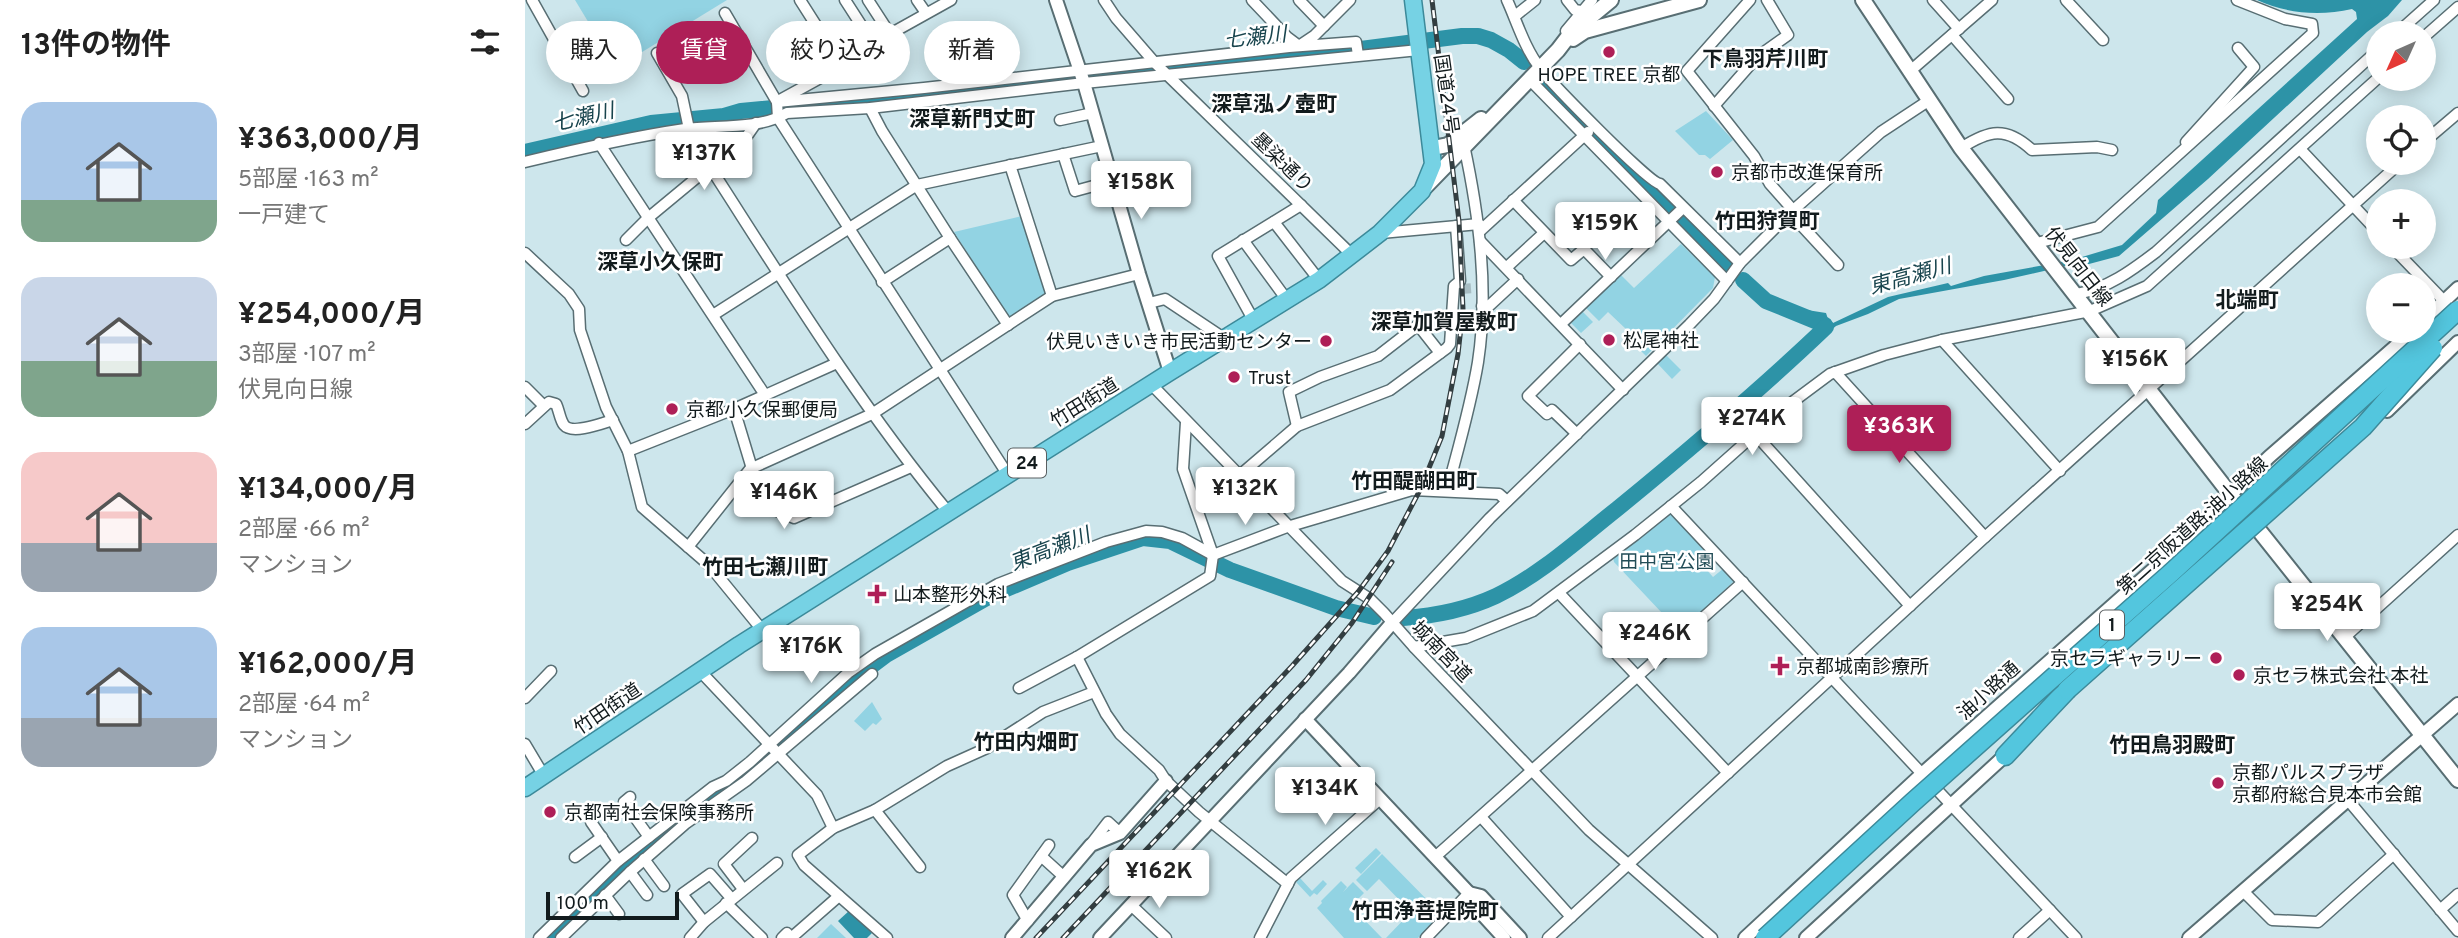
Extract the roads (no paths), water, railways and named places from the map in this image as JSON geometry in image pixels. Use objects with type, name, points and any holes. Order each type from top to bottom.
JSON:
[{"type":"highway","name":"国道24号","points":[[1413,0],[1433,148],[1432,172],[1422,191]]},
{"type":"highway","name":"竹田街道","points":[[525,788],[700,671],[1319,280],[1380,233],[1422,191]]},
{"type":"highway","name":"第二京阪道路;油小路線","points":[[2436,325],[2451,305]]},
{"type":"highway","name":"第二京阪道路;油小路線","points":[[2436,332],[2458,326]]},
{"type":"highway","points":[[1925,776],[2040,681],[2321,421],[2417,343]]},
{"type":"highway","name":"第二京阪道路;油小路線","points":[[1765,938],[2419,343]]},
{"type":"highway","name":"第二京阪道路;油小路線","points":[[1781,938],[2419,343]]},
{"type":"highway","points":[[2005,756],[2067,690],[2363,427],[2423,343]]},
{"type":"main road","name":"竹田街道","points":[[1422,191],[1558,50],[1589,9],[1611,0]]},
{"type":"main road","name":"竹田街道","points":[[1558,50],[1585,31],[1699,0]]},
{"type":"main road","name":"伏見向日線","points":[[1863,0],[1961,148],[2230,494],[2458,780]]},
{"type":"main road","points":[[1589,9],[1598,24],[1606,26]]},
{"type":"main road","points":[[1433,148],[1448,145],[1463,131],[1499,109]]},
{"type":"street","points":[[532,0],[583,91]]},
{"type":"street","points":[[800,0],[813,21]]},
{"type":"street","points":[[845,0],[859,21]]},
{"type":"street","points":[[868,0],[882,21]]},
{"type":"street","points":[[917,0],[926,13]]},
{"type":"street","points":[[910,22],[951,0]]},
{"type":"street","points":[[1056,0],[1082,77],[1170,372]]},
{"type":"street","name":"墨染通り","points":[[1104,0],[1156,64],[1353,256]]},
{"type":"street","points":[[1252,0],[1287,37],[1300,46]]},
{"type":"street","points":[[1299,0],[1324,26]]},
{"type":"street","points":[[1300,46],[1350,0]]},
{"type":"street","points":[[1507,0],[1540,68],[1590,130],[1648,188]]},
{"type":"street","points":[[1515,16],[1535,0]]},
{"type":"street","points":[[1567,0],[1575,10],[1589,9]]},
{"type":"street","points":[[1750,0],[1687,71],[1754,156],[1770,184],[1837,265]]},
{"type":"street","points":[[1714,106],[1757,57],[1788,35],[1767,0]]},
{"type":"street","points":[[1933,0],[2008,99]]},
{"type":"street","points":[[1909,72],[1992,0]]},
{"type":"street","points":[[2066,0],[2103,40]]},
{"type":"street","points":[[2039,246],[2098,227],[2313,33],[2312,24],[2262,12],[2237,0]]},
{"type":"street","points":[[2410,21],[2434,0]]},
{"type":"street","points":[[2436,26],[2458,6]]},
{"type":"street","points":[[725,13],[777,109],[848,229],[1008,475]]},
{"type":"street","points":[[777,109],[787,113],[870,108],[1156,64],[1300,46],[1356,42],[1358,50]]},
{"type":"street","points":[[777,109],[1082,77],[1167,74],[1419,45]]},
{"type":"street","points":[[2179,154],[2188,137],[2254,67],[2238,48]]},
{"type":"street","points":[[2077,294],[2107,285],[2156,252],[2366,61]]},
{"type":"street","points":[[1529,79],[1590,130],[1677,214],[1740,263]]},
{"type":"street","points":[[675,84],[686,108],[688,126]]},
{"type":"street","points":[[626,240],[648,218],[747,136],[756,123],[815,84]]},
{"type":"street","points":[[1414,647],[1466,638],[1533,611],[1671,506],[1800,395],[1835,372],[1884,355],[1942,340],[2090,311],[2147,286],[2366,89]]},
{"type":"street","points":[[1100,938],[1507,502],[1714,299],[1740,263],[1881,132],[1928,101]]},
{"type":"street","points":[[870,108],[950,238],[1008,325]]},
{"type":"street","points":[[1060,120],[1093,113]]},
{"type":"street","points":[[2436,132],[2458,113]]},
{"type":"street","points":[[525,162],[688,126],[756,123]]},
{"type":"street","points":[[1480,232],[1590,130]]},
{"type":"street","points":[[1961,148],[1976,138],[1999,133],[2019,138],[2032,150],[2097,147],[2112,150]]},
{"type":"street","points":[[599,144],[765,395]]},
{"type":"street","points":[[1447,491],[1478,362],[1482,306],[1477,288],[1480,232],[1464,145]]},
{"type":"street","points":[[713,315],[917,185],[1102,146]]},
{"type":"street","points":[[2300,149],[2366,220]]},
{"type":"street","points":[[1063,154],[1075,191],[1112,181]]},
{"type":"street","points":[[1010,165],[1052,296]]},
{"type":"street","points":[[710,167],[872,414],[949,513]]},
{"type":"street","points":[[1548,938],[1985,537],[2386,175]]},
{"type":"street","points":[[1648,188],[1660,184],[1677,214],[1727,281]]},
{"type":"street","points":[[1513,201],[1571,260],[1584,249],[1611,277]]},
{"type":"street","points":[[1254,321],[1217,256],[1301,205]]},
{"type":"street","points":[[1561,324],[1677,214]]},
{"type":"street","points":[[1274,222],[1319,280]]},
{"type":"street","points":[[1240,475],[1297,426],[1390,390],[1450,344],[1458,291],[1454,286],[1460,281],[1456,226]]},
{"type":"street","points":[[1380,233],[1456,226],[1480,232],[1507,267],[1623,390]]},
{"type":"street","points":[[1507,267],[1544,233]]},
{"type":"street","points":[[882,282],[950,238]]},
{"type":"street","points":[[1243,240],[1287,300]]},
{"type":"street","points":[[525,253],[569,295],[579,309],[580,330],[606,407],[628,451],[642,507],[709,565],[763,631]]},
{"type":"street","points":[[2404,259],[2451,305],[2458,316]]},
{"type":"street","points":[[688,547],[750,469],[872,414],[1052,296],[1139,274]]},
{"type":"street","points":[[1482,306],[1490,305],[1518,279]]},
{"type":"street","points":[[2451,305],[2458,288]]},
{"type":"street","points":[[1149,303],[1165,299],[1225,339]]},
{"type":"street","points":[[1297,426],[1289,392],[1320,377],[1378,356],[1418,325],[1440,353]]},
{"type":"street","points":[[1942,340],[2060,471]]},
{"type":"street","points":[[1806,938],[1952,803],[2259,528],[2423,378],[2458,342]]},
{"type":"street","name":"油小路通","points":[[1745,938],[1867,824],[1925,776],[2157,566],[2230,494],[2400,343]]},
{"type":"street","points":[[1577,434],[1552,410],[1547,414],[1528,396],[1580,344]]},
{"type":"street","points":[[628,451],[734,409],[837,363]]},
{"type":"street","points":[[1835,372],[1985,537]]},
{"type":"street","name":"城南宮道","points":[[1151,384],[1342,581],[1370,599],[1589,830],[1712,938]]},
{"type":"street","points":[[525,387],[543,405]]},
{"type":"street","points":[[525,424],[549,402],[556,404],[564,425],[569,428],[579,429],[613,421]]},
{"type":"street","points":[[734,409],[763,505],[794,518],[911,467]]},
{"type":"street","points":[[1019,688],[1077,657],[1210,576],[1213,556],[1183,469],[1186,422]]},
{"type":"street","points":[[1755,434],[1910,606]]},
{"type":"street","points":[[1213,556],[1287,527],[1412,490],[1499,494],[1507,502]]},
{"type":"street","points":[[1671,506],[2076,938]]},
{"type":"street","points":[[561,938],[685,824],[746,782],[848,673],[875,654],[997,584],[1106,542],[1146,531],[1161,532],[1182,538],[1213,556]]},
{"type":"street","points":[[2345,637],[2458,535]]},
{"type":"street","points":[[1436,857],[1742,582]]},
{"type":"street","points":[[1559,593],[1728,772]]},
{"type":"street","points":[[1077,657],[1105,714],[1120,734],[1159,770],[1166,781],[1288,884]]},
{"type":"street","points":[[525,698],[551,671]]},
{"type":"street","points":[[700,671],[817,795],[833,828]]},
{"type":"street","points":[[539,938],[618,861],[713,787],[775,749],[872,674]]},
{"type":"street","points":[[887,938],[804,865],[798,855],[833,828],[875,810],[947,766],[987,748],[1043,712],[1094,692]]},
{"type":"street","points":[[2189,938],[2458,704]]},
{"type":"street","points":[[1305,719],[1469,893],[1472,903],[1504,938]]},
{"type":"street","points":[[525,744],[544,776]]},
{"type":"street","points":[[1012,938],[1091,845],[1120,834],[1166,781]]},
{"type":"street","points":[[630,797],[624,802],[649,837]]},
{"type":"street","points":[[1260,938],[1291,878],[1380,799]]},
{"type":"street","points":[[2349,800],[2458,931]]},
{"type":"street","points":[[875,810],[920,867]]},
{"type":"street","points":[[1482,818],[1571,917]]},
{"type":"street","points":[[591,822],[618,861]]},
{"type":"street","points":[[575,857],[602,837]]},
{"type":"street","points":[[743,889],[724,864],[752,838]]},
{"type":"street","points":[[1028,921],[1013,895],[1049,845]]},
{"type":"street","points":[[2243,891],[2271,920],[2318,922],[2393,854]]},
{"type":"street","points":[[1041,856],[1063,876]]},
{"type":"street","points":[[644,859],[663,886]]},
{"type":"street","points":[[690,938],[704,922],[777,863]]},
{"type":"street","points":[[630,872],[647,895]]},
{"type":"street","points":[[704,922],[682,894],[710,874],[729,901],[762,938]]},
{"type":"street","points":[[586,893],[597,904]]},
{"type":"street","points":[[1426,938],[1469,893]]},
{"type":"street","points":[[1469,893],[1481,896],[1520,938]]},
{"type":"street","points":[[2440,910],[2458,894]]},
{"type":"street","points":[[605,895],[619,914]]},
{"type":"street","points":[[782,938],[787,933],[791,938],[839,896]]},
{"type":"street","points":[[1131,905],[1166,938]]},
{"type":"street","points":[[2019,938],[2050,910]]},
{"type":"waterway","name":"七瀬川","points":[[525,152],[651,123],[724,116],[741,111],[1123,74],[1184,64],[1353,50],[1462,36],[1478,36],[1491,40],[1524,62]]},
{"type":"waterway","name":"七瀬川","points":[[1547,85],[1728,265]]},
{"type":"waterway","name":"七瀬川","points":[[1743,280],[1766,301],[1825,325]]},
{"type":"waterway","name":"東高瀬川","points":[[1403,618],[1427,616],[1474,605],[1496,596],[1544,567],[1697,442],[1826,327]]},
{"type":"waterway","name":"東高瀬川","points":[[553,938],[627,867],[704,802],[749,770],[842,688],[886,655],[990,596],[1068,563],[1143,538],[1170,541],[1230,570],[1336,608],[1374,617]]},
{"type":"tunnel","points":[[1461,289],[1474,288]]},
{"type":"railway","points":[[1036,938],[1358,592],[1388,551],[1420,490],[1442,436],[1458,354],[1463,309],[1459,221],[1432,0]]},
{"type":"railway","points":[[1063,938],[1306,680],[1352,623],[1392,562]]},
{"type":"place","name":"HOPE TREE 京都","points":[[1609,52]]},
{"type":"place","name":"京都市改進保育所","points":[[1717,172]]},
{"type":"place","name":"松尾神社","points":[[1609,340]]},
{"type":"place","name":"伏見いきいき市民活動センター","points":[[1326,341]]},
{"type":"place","name":"Trust","points":[[1234,377]]},
{"type":"place","name":"京都小久保郵便局","points":[[672,409]]},
{"type":"place","name":"山本整形外科","points":[[877,594]]},
{"type":"place","name":"京セラギャラリー","points":[[2216,658]]},
{"type":"place","name":"京都城南診療所","points":[[1780,666]]},
{"type":"place","name":"京セラ株式会社 本社","points":[[2239,675]]},
{"type":"place","name":"京都パルスプラザ 京都府総合見本市会館","points":[[2218,783]]},
{"type":"place","name":"京都南社会保険事務所","points":[[550,812]]},
{"type":"district","name":"下鳥羽芹川町","points":[[1765,59]]},
{"type":"district","name":"深草泓ノ壺町","points":[[1274,104]]},
{"type":"district","name":"深草新門丈町","points":[[972,119]]},
{"type":"district","name":"竹田狩賀町","points":[[1767,221]]},
{"type":"district","name":"深草小久保町","points":[[660,262]]},
{"type":"district","name":"北端町","points":[[2247,300]]},
{"type":"district","name":"深草加賀屋敷町","points":[[1444,322]]},
{"type":"district","name":"竹田醍醐田町","points":[[1414,481]]},
{"type":"district","name":"竹田七瀬川町","points":[[765,567]]},
{"type":"district","name":"竹田内畑町","points":[[1026,742]]},
{"type":"district","name":"竹田鳥羽殿町","points":[[2172,745]]},
{"type":"district","name":"竹田浄菩提院町","points":[[1425,911]]},
{"type":"park label","name":"田中宮公園","points":[[1667,561]]}]
